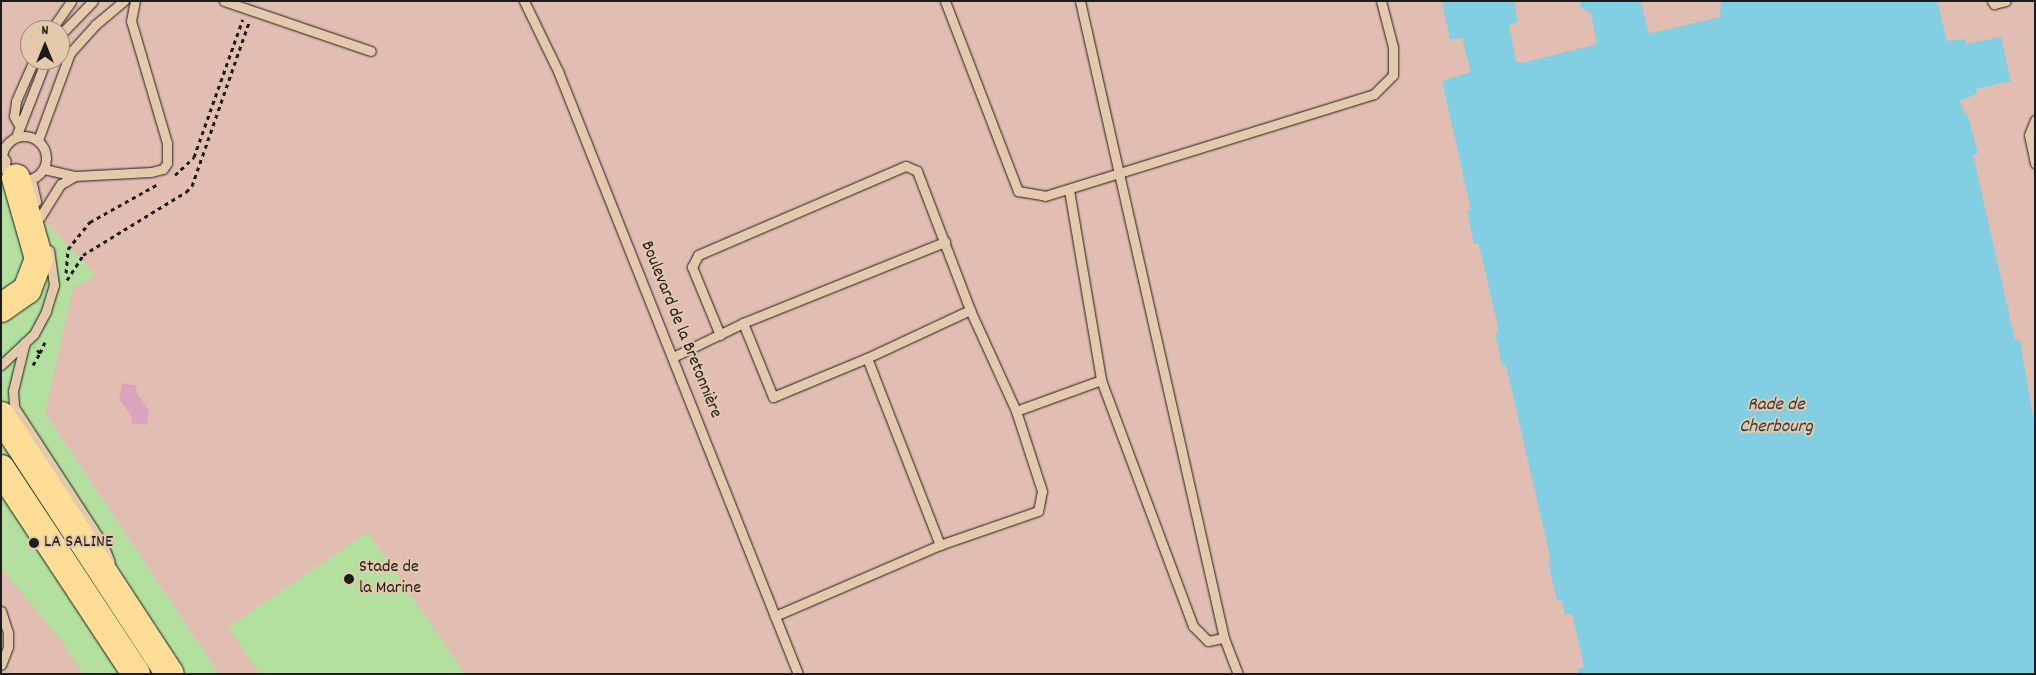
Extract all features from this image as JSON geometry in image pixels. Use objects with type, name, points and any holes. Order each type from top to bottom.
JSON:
[{"type":"main road","points":[[1,308],[27,290],[38,268],[39,254],[9,163]]},
{"type":"main road","points":[[1,416],[170,674]]},
{"type":"main road","points":[[1,469],[136,674]]},
{"type":"street","points":[[1,489],[59,578],[106,628]]},
{"type":"lane","points":[[58,20],[72,1]]},
{"type":"lane","points":[[70,25],[93,1]]},
{"type":"lane","points":[[38,140],[70,53],[95,25],[124,1]]},
{"type":"lane","points":[[9,163],[76,176],[151,172],[163,168],[167,163],[167,144],[131,20],[135,1]]},
{"type":"lane","points":[[224,1],[253,13],[371,51]]},
{"type":"lane","name":"Boulevard de la Bretonnière","points":[[524,1],[558,71],[798,674]]},
{"type":"lane","points":[[944,1],[1018,191],[1046,196],[1374,94],[1393,75],[1393,47],[1381,1]]},
{"type":"lane","points":[[1080,1],[1224,638],[1238,674]]},
{"type":"lane","points":[[1992,1],[1994,4],[2006,1]]},
{"type":"lane","points":[[19,125],[14,116],[16,102],[30,70]]},
{"type":"lane","points":[[42,70],[19,125],[9,163],[41,221],[61,184],[76,176]]},
{"type":"lane","points":[[2035,120],[2028,135],[2035,163]]},
{"type":"lane","points":[[16,137],[27,135],[38,140],[46,150],[44,169]]},
{"type":"lane","points":[[720,335],[692,267],[698,254],[906,166],[917,171],[970,310],[1016,411],[1042,491],[1038,511],[940,545],[775,616]]},
{"type":"lane","points":[[1069,190],[1101,380],[1193,626],[1208,641],[1224,638]]},
{"type":"lane","points":[[673,357],[743,323],[945,242]]},
{"type":"lane","points":[[1,365],[25,342],[46,311],[54,285],[54,270],[47,244]]},
{"type":"lane","points":[[743,323],[773,397],[867,358],[970,310]]},
{"type":"lane","points":[[25,342],[13,391],[14,407],[103,544],[130,613]]},
{"type":"lane","points":[[867,358],[940,545]]},
{"type":"lane","points":[[1016,411],[1101,380]]},
{"type":"lane","points":[[1,611],[6,622],[8,647],[1,665]]},
{"type":"path","points":[[66,281],[83,255],[186,192],[192,186],[253,13]]},
{"type":"green space","points":[[1,175],[96,275],[73,288],[45,413],[219,674],[83,674],[61,640],[1,568]]},
{"type":"green space","name":"Stade de la Marine","points":[[368,532],[465,674],[260,674],[228,627]]},
{"type":"water","name":"Rade de Cherbourg","points":[[1442,1],[1514,1],[1518,22],[1509,25],[1516,61],[1522,63],[1597,44],[1591,13],[1581,8],[1580,1],[1641,1],[1648,32],[1652,33],[1720,17],[1721,1],[1937,1],[1947,41],[1965,39],[1966,44],[2001,37],[2011,81],[1976,89],[1977,94],[1960,100],[1964,113],[1967,113],[1978,153],[1973,155],[2015,340],[2020,340],[2035,428],[2035,674],[1579,674],[1577,669],[1584,667],[1572,613],[1565,615],[1562,600],[1557,601],[1548,562],[1551,561],[1506,365],[1502,365],[1495,333],[1499,332],[1479,244],[1474,244],[1467,211],[1471,210],[1442,81],[1471,72],[1462,38],[1450,39]]},
{"type":"building","points":[[122,383],[137,386],[136,392],[149,410],[147,425],[131,423],[132,417],[119,399]]},
{"type":"place","name":"LA SALINE","points":[[34,543]]},
{"type":"place","name":"Stade de la Marine","points":[[349,579]]}]
